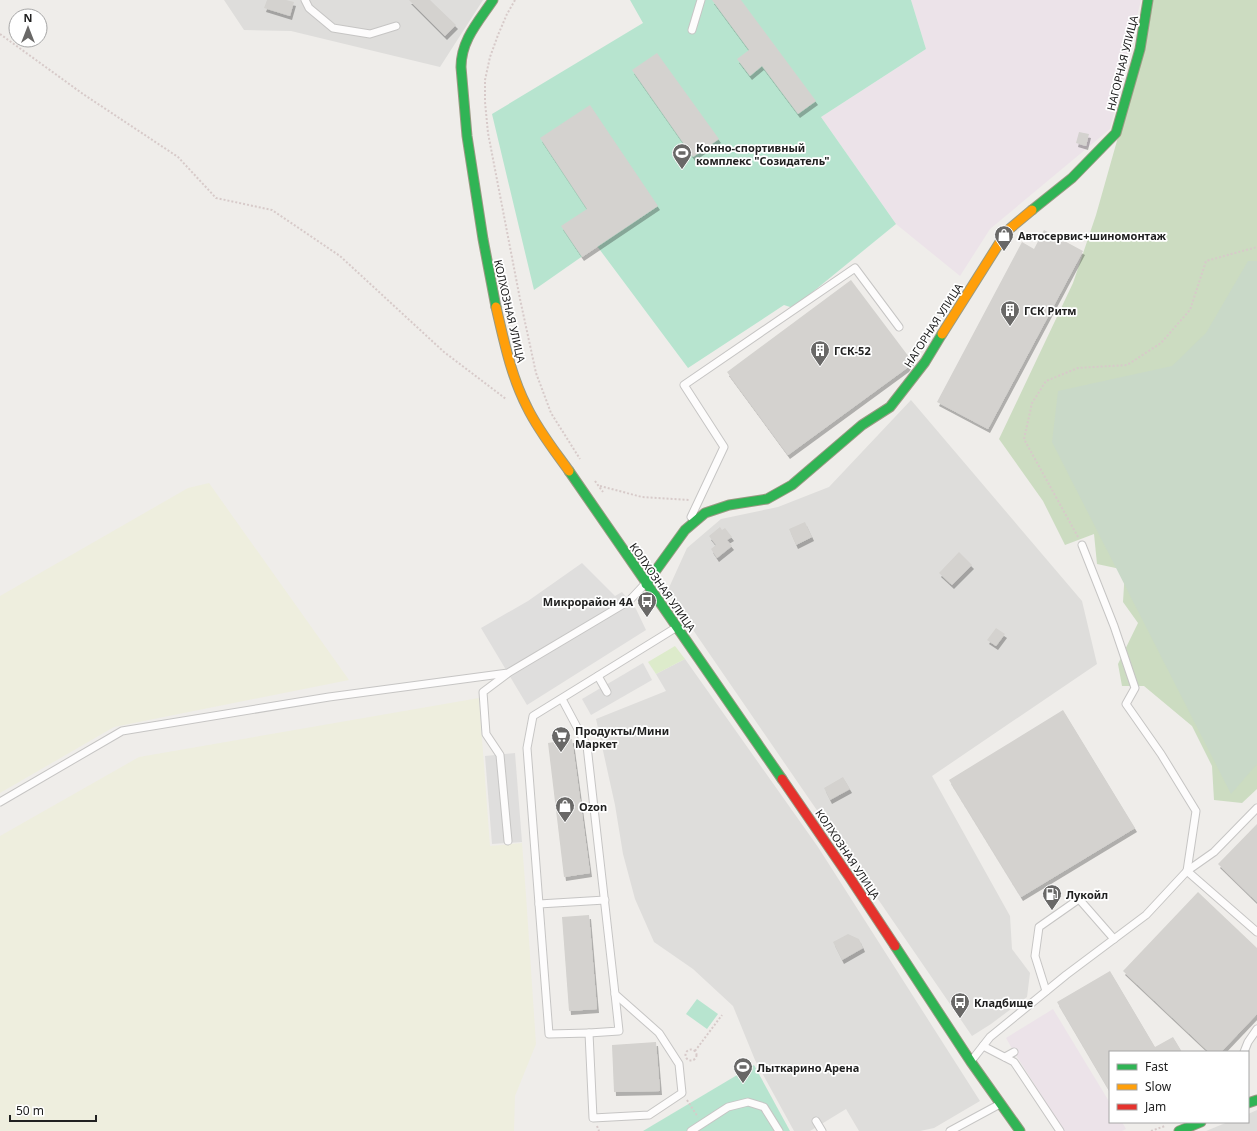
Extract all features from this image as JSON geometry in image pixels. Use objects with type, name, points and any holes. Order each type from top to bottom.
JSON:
[{"type":"street","name":"КОЛХОЗНАЯ УЛИЦА","points":[[493,0],[468,38],[461,58],[461,74],[465,123],[481,232],[491,285],[507,356],[516,384],[525,405],[533,419],[646,584],[850,878],[971,1062],[1020,1131]]},
{"type":"street","name":"НАГОРНАЯ УЛИЦА","points":[[646,584],[685,530],[705,513],[729,505],[767,499],[792,485],[862,424],[890,407],[925,362],[1007,231],[1072,178],[1116,133],[1140,49],[1148,0]]},
{"type":"street","points":[[1179,1131],[1199,1123]]},
{"type":"lane","points":[[305,0],[309,8],[333,28],[370,34],[396,26]]},
{"type":"lane","points":[[692,30],[701,0]]},
{"type":"lane","points":[[685,530],[724,447],[684,385],[855,268],[899,327]]},
{"type":"lane","points":[[1082,545],[1114,626],[1135,688],[1126,704],[1196,811],[1187,871]]},
{"type":"lane","points":[[508,841],[500,755],[486,734],[483,692],[508,673],[629,601],[646,584]]},
{"type":"lane","points":[[562,699],[587,746],[619,1031],[549,1034],[526,748],[533,716],[677,627]]},
{"type":"lane","points":[[0,802],[122,731],[329,698],[508,673]]},
{"type":"lane","points":[[598,676],[607,692]]},
{"type":"lane","points":[[971,1062],[990,1037],[1046,991],[1146,915],[1187,871],[1214,852],[1257,808]]},
{"type":"lane","points":[[1187,871],[1257,932]]},
{"type":"lane","points":[[1046,991],[1035,956],[1039,927],[1079,899],[1114,939]]},
{"type":"lane","points":[[539,904],[604,900]]},
{"type":"lane","points":[[588,1033],[592,1118],[649,1115],[682,1093],[679,1064],[659,1033],[615,994]]},
{"type":"lane","points":[[1244,1051],[1248,1042],[1257,1029]]},
{"type":"lane","points":[[983,1046],[1014,1062],[1029,1079],[1060,1131]]},
{"type":"lane","points":[[1005,1057],[1014,1052]]},
{"type":"lane","points":[[690,1131],[728,1107],[748,1102],[764,1107],[779,1131]]},
{"type":"lane","points":[[950,1131],[1000,1104]]},
{"type":"lane","points":[[816,1121],[822,1131]]},
{"type":"path","points":[[515,0],[498,35],[490,57],[485,80],[485,102],[488,133],[521,306],[536,373],[551,413],[582,463]]},
{"type":"path","points":[[0,34],[83,94],[178,156],[216,198],[272,210],[340,256],[444,352],[507,400]]},
{"type":"path","points":[[1082,545],[1024,439],[1032,403],[1046,381],[1078,368],[1127,365],[1160,343],[1190,310],[1206,261],[1257,247]]},
{"type":"path","points":[[595,480],[604,494]]},
{"type":"path","points":[[599,486],[642,496],[699,501]]},
{"type":"path","points":[[695,1051],[722,1015]]},
{"type":"path","points":[[691,1050],[695,1051],[697,1054],[694,1060],[689,1060],[686,1058],[687,1052],[691,1050]]},
{"type":"path","points":[[690,1104],[702,1123]]},
{"type":"path","points":[[1152,1131],[1166,1125]]},
{"type":"shaded area","points":[[224,0],[483,0],[440,67],[291,31],[244,30]]},
{"type":"shaded area","points":[[911,0],[1141,0],[1110,129],[990,229],[960,276],[896,224],[821,117],[926,49]]},
{"type":"shaded area","points":[[911,400],[1082,601],[1097,664],[932,776],[1010,916],[1012,949],[1030,973],[1027,997],[991,1024],[972,1036],[667,592],[687,548],[721,519],[778,507],[829,487]]},
{"type":"shaded area","points":[[582,563],[615,596],[622,592],[636,609],[646,630],[527,705],[481,628],[528,601]]},
{"type":"shaded area","points":[[685,659],[818,847],[980,1101],[934,1128],[920,1131],[859,1131],[846,1109],[810,1131],[794,1131],[755,1060],[733,1006],[693,969],[654,942],[635,899],[623,854],[615,805],[596,719],[666,691],[656,674]]},
{"type":"shaded area","points":[[643,663],[652,680],[591,715],[582,699]]},
{"type":"shaded area","points":[[515,753],[522,842],[492,844],[485,756]]},
{"type":"shaded area","points":[[1053,1009],[1109,1101],[1109,1123],[1123,1123],[1126,1129],[1122,1131],[1064,1131],[1006,1038]]},
{"type":"shaded area","points":[[1257,1110],[1257,1131],[1206,1131],[1226,1123],[1249,1123],[1249,1114]]},
{"type":"green space","name":"Конно-спортивный комплекс \"Созидатель\"","points":[[630,0],[911,0],[926,49],[821,117],[896,224],[793,308],[784,305],[688,368],[597,246],[534,290],[492,114],[643,23]]},
{"type":"green space","points":[[1153,0],[1257,0],[1257,789],[1242,803],[1214,800],[1212,766],[1192,726],[1144,686],[1122,686],[1118,664],[1138,623],[1123,602],[1125,570],[1097,564],[1094,534],[1065,545],[1043,501],[999,439],[1073,283],[1096,215],[1148,31]]},
{"type":"green space","points":[[1248,261],[1257,261],[1257,764],[1231,794],[1052,442],[1058,391],[1172,366],[1206,333]]},
{"type":"green space","points":[[209,483],[349,680],[114,727],[0,793],[0,596],[188,488]]},
{"type":"green space","points":[[675,646],[685,659],[656,674],[648,662]]},
{"type":"green space","points":[[479,698],[490,846],[522,843],[536,1044],[515,1096],[514,1131],[0,1131],[0,836],[139,757]]},
{"type":"green space","points":[[697,999],[718,1014],[707,1029],[686,1014]]},
{"type":"green space","name":"Лыткарино Арена","points":[[754,1065],[790,1131],[643,1131]]},
{"type":"building","points":[[267,0],[286,0],[294,2],[290,16],[264,8]]},
{"type":"building","points":[[409,0],[430,0],[456,25],[445,36]]},
{"type":"building","points":[[712,0],[741,0],[816,101],[798,114],[762,66],[750,76],[737,59],[749,50]]},
{"type":"building","points":[[657,53],[719,139],[693,157],[632,70]]},
{"type":"building","points":[[590,105],[658,206],[582,257],[561,226],[587,209],[540,138]]},
{"type":"building","points":[[1079,132],[1089,134],[1086,146],[1076,143]]},
{"type":"building","name":"ГСК Ритм","points":[[1044,230],[1083,251],[988,429],[937,402],[1022,242],[1034,249]]},
{"type":"building","name":"ГСК-52","points":[[851,280],[912,361],[907,368],[788,455],[727,372]]},
{"type":"building","points":[[805,522],[812,537],[796,545],[789,529]]},
{"type":"building","points":[[720,527],[722,530],[725,528],[732,537],[727,540],[732,546],[717,558],[711,549],[716,545],[709,536]]},
{"type":"building","points":[[959,552],[972,565],[952,585],[939,573]]},
{"type":"building","points":[[996,628],[1005,634],[996,646],[987,640]]},
{"type":"building","points":[[1063,710],[1135,828],[1021,897],[949,780]]},
{"type":"building","points":[[572,739],[590,873],[564,877],[548,743]]},
{"type":"building","points":[[843,777],[850,789],[830,800],[824,788]]},
{"type":"building","points":[[1257,824],[1257,902],[1218,864]]},
{"type":"building","points":[[1198,892],[1257,948],[1257,1014],[1222,1051],[1208,1051],[1123,971]]},
{"type":"building","points":[[589,915],[597,1009],[569,1011],[562,917]]},
{"type":"building","points":[[848,934],[859,939],[863,948],[842,960],[833,942]]},
{"type":"building","points":[[1110,971],[1155,1047],[1173,1037],[1181,1051],[1109,1051],[1109,1090],[1057,1002]]},
{"type":"building","points":[[656,1042],[660,1091],[614,1092],[612,1045]]},
{"type":"traffic: fast","points":[[493,0],[467,39],[461,67],[467,136],[483,239],[496,307]]},
{"type":"traffic: fast","points":[[1032,210],[1072,178],[1116,133],[1140,49],[1148,0]]},
{"type":"traffic: fast","points":[[646,584],[685,530],[705,513],[729,505],[767,499],[792,485],[862,425],[890,407],[925,362],[942,334]]},
{"type":"traffic: fast","points":[[569,471],[782,779]]},
{"type":"traffic: fast","points":[[895,946],[971,1062],[1020,1131]]},
{"type":"traffic: fast","points":[[1249,1103],[1257,1100]]},
{"type":"traffic: fast","points":[[1179,1131],[1199,1123]]},
{"type":"traffic: slow","points":[[942,334],[1007,231],[1032,210]]},
{"type":"traffic: slow","points":[[496,307],[508,358],[521,395],[546,440],[569,471]]},
{"type":"traffic: jam","points":[[782,779],[895,946]]},
{"type":"place","name":"Конно-спортивный комплекс \"Созидатель\"","points":[[682,170]]},
{"type":"place","name":"Автосервис+шиномонтаж","points":[[1004,252]]},
{"type":"place","name":"ГСК Ритм","points":[[1010,327]]},
{"type":"place","name":"ГСК-52","points":[[820,367]]},
{"type":"place","name":"Микрорайон 4А","points":[[647,618]]},
{"type":"place","name":"Продукты/Мини Маркет","points":[[561,753]]},
{"type":"place","name":"Ozon","points":[[565,823]]},
{"type":"place","name":"Лукойл","points":[[1052,911]]},
{"type":"place","name":"Кладбище","points":[[960,1019]]},
{"type":"place","name":"Лыткарино Арена","points":[[743,1084]]}]
